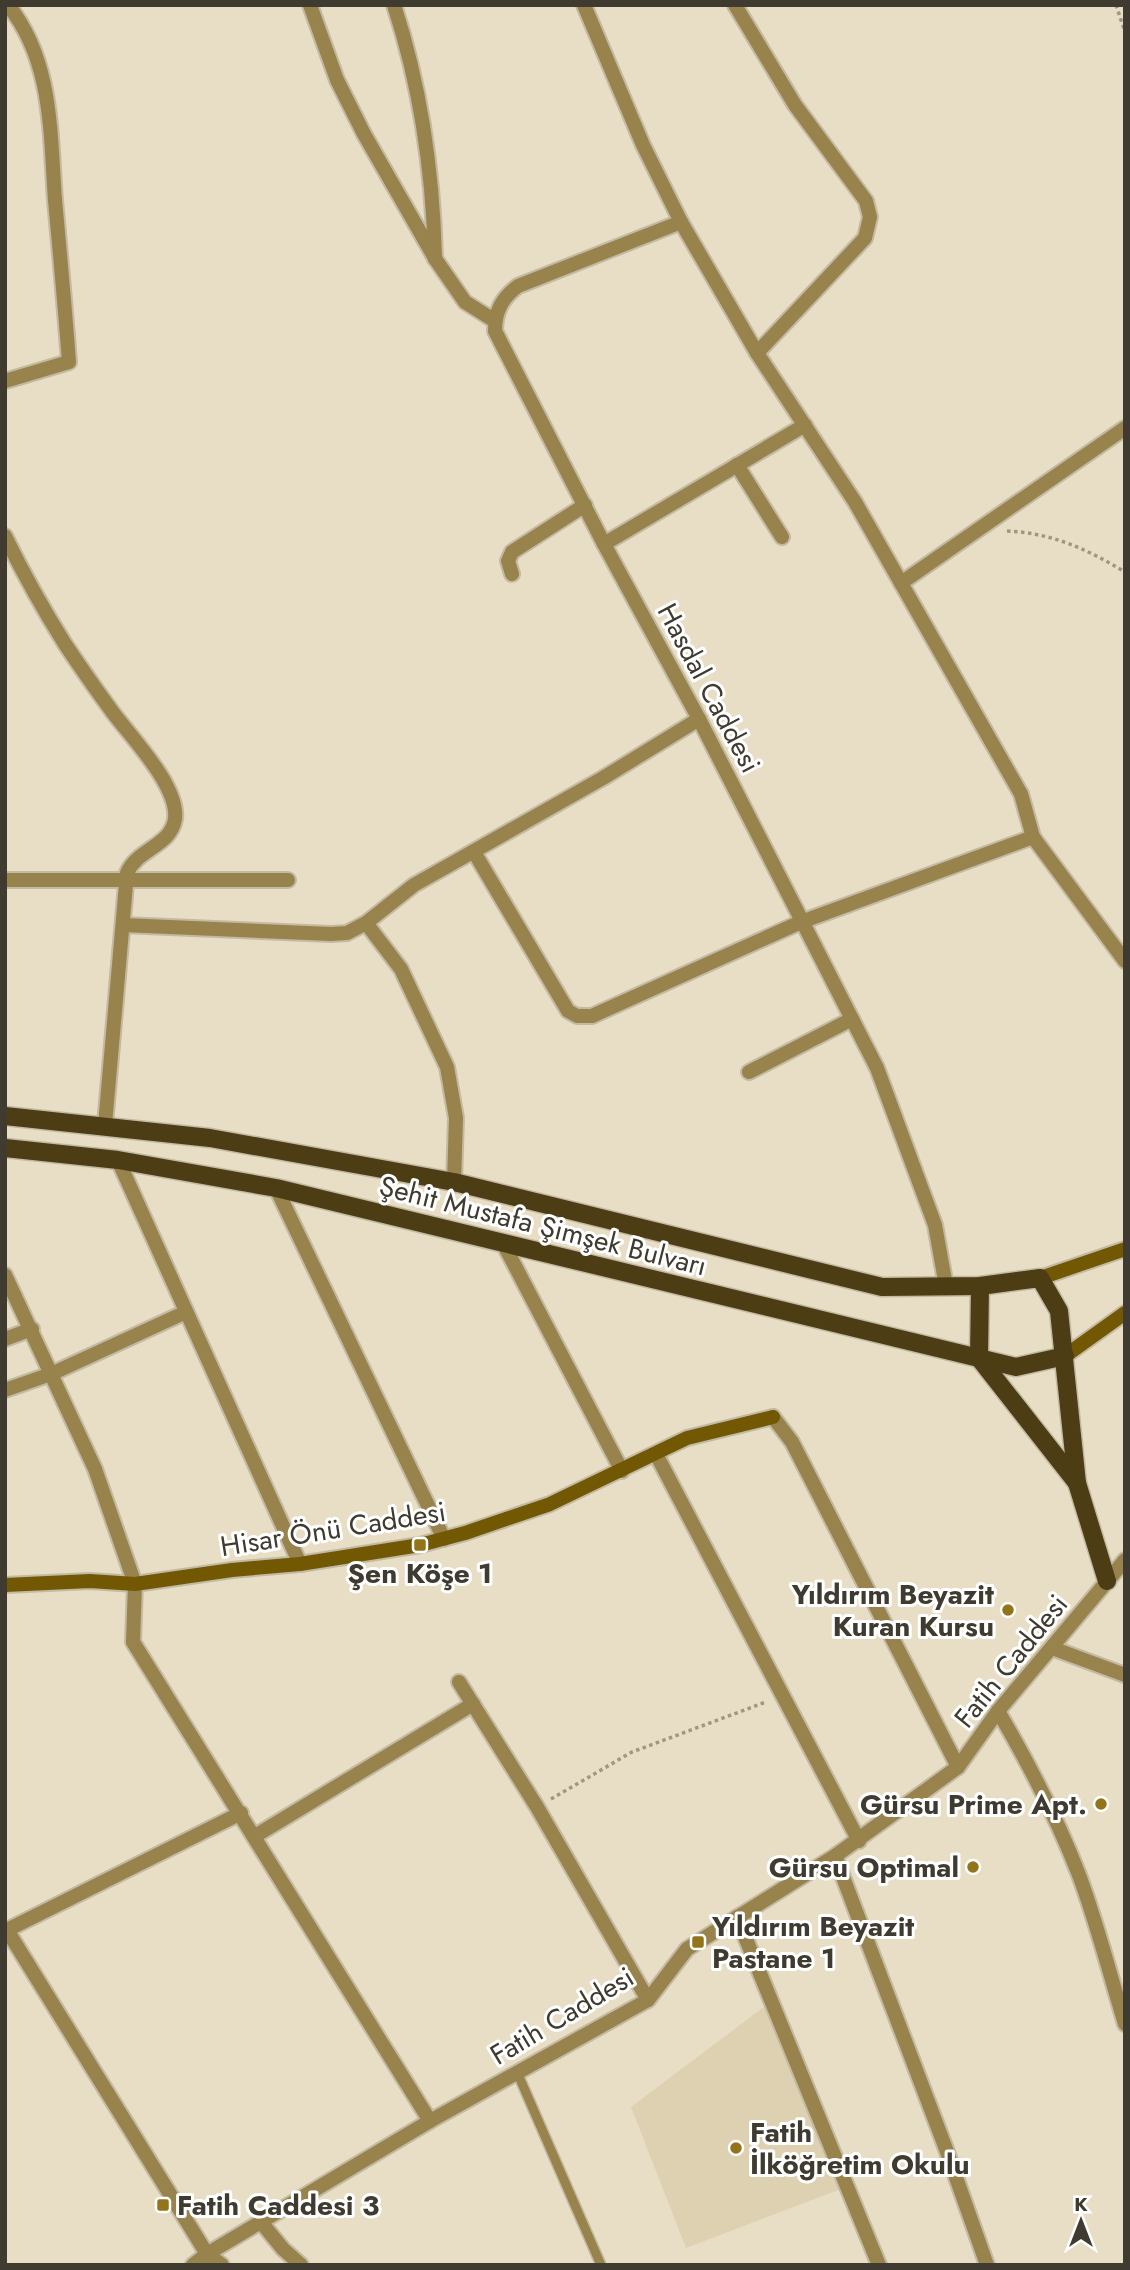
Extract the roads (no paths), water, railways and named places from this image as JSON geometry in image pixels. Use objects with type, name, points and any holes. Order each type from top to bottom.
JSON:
[{"type":"main road","name":"Şehit Mustafa Şimşek Bulvarı","points":[[5,1116],[210,1138],[454,1182],[883,1287],[980,1286],[1040,1278]]},
{"type":"main road","name":"Şehit Mustafa Şimşek Bulvarı","points":[[5,1148],[118,1160],[276,1188],[1016,1367],[1065,1356]]},
{"type":"main road","points":[[1108,1581],[1077,1483],[1059,1311],[1040,1278],[1125,1249]]},
{"type":"main road","points":[[980,1286],[979,1358],[1077,1483]]},
{"type":"main road","points":[[1065,1356],[1125,1313]]},
{"type":"main road","name":"Hisar Önü Caddesi","points":[[5,1585],[90,1581],[135,1584],[375,1554],[444,1539],[550,1504],[688,1438],[773,1417]]},
{"type":"street","points":[[5,381],[69,362],[47,96],[35,51],[26,31],[8,5]]},
{"type":"street","points":[[310,5],[342,91],[363,134],[436,260],[465,302],[495,321],[501,302],[518,286],[681,222]]},
{"type":"street","points":[[394,5],[411,62],[425,131],[436,260]]},
{"type":"street","points":[[584,5],[643,145],[681,222],[757,353],[855,502],[1021,794],[1033,836],[1125,961]]},
{"type":"street","points":[[735,5],[795,105],[866,201],[870,217],[865,237],[757,353]]},
{"type":"street","name":"Hasdal Caddesi","points":[[495,321],[495,331],[604,544],[699,719],[877,1068],[935,1225],[946,1286]]},
{"type":"street","points":[[604,544],[805,425]]},
{"type":"street","points":[[901,583],[1125,428]]},
{"type":"street","points":[[737,465],[782,537]]},
{"type":"street","points":[[512,574],[508,561],[512,552],[585,505]]},
{"type":"street","points":[[5,536],[63,641],[89,680],[143,750],[173,799],[175,817],[168,836],[134,860],[126,880],[105,1125]]},
{"type":"street","points":[[123,925],[347,933],[366,923],[388,903],[414,886],[603,778],[699,719]]},
{"type":"street","points":[[474,852],[568,1011],[577,1016],[592,1016],[802,922],[1033,836]]},
{"type":"street","points":[[5,880],[288,880]]},
{"type":"street","points":[[366,923],[401,970],[447,1067],[456,1118],[454,1182]]},
{"type":"street","points":[[749,1072],[852,1019]]},
{"type":"street","points":[[118,1160],[300,1564]]},
{"type":"street","points":[[276,1188],[444,1539]]},
{"type":"street","points":[[503,1243],[622,1471]]},
{"type":"street","points":[[5,1275],[95,1469],[135,1584],[133,1642],[430,2120]]},
{"type":"street","points":[[5,1391],[51,1374],[186,1312]]},
{"type":"street","points":[[5,1339],[32,1329]]},
{"type":"street","points":[[773,1417],[792,1442],[958,1767]]},
{"type":"street","points":[[656,1454],[859,1840]]},
{"type":"street","name":"Fatih Caddesi","points":[[193,2265],[430,2120],[648,2000],[687,1949],[859,1840],[958,1767],[998,1711],[1125,1560]]},
{"type":"street","points":[[1052,1648],[1125,1675]]},
{"type":"street","points":[[459,1682],[537,1807],[648,2000]]},
{"type":"street","points":[[255,1836],[473,1704]]},
{"type":"street","points":[[998,1711],[1041,1790],[1080,1878],[1125,2024]]},
{"type":"street","points":[[222,2265],[207,2255],[6,1930],[241,1813]]},
{"type":"street","points":[[835,1856],[987,2265]]},
{"type":"street","points":[[737,1917],[879,2265]]},
{"type":"street","points":[[261,2222],[277,2243],[301,2265]]},
{"type":"lane","points":[[517,2072],[601,2265]]},
{"type":"place","name":"Şen Köşe 1","points":[[420,1545]]},
{"type":"place","name":"Yıldırım Beyazit Kuran Kursu","points":[[1008,1610]]},
{"type":"place","name":"Gürsu Prime Apt.","points":[[1101,1804]]},
{"type":"place","name":"Gürsu Optimal","points":[[973,1867]]},
{"type":"place","name":"Yıldırım Beyazit Pastane 1","points":[[698,1942]]},
{"type":"place","name":"Fatih İlköğretim Okulu","points":[[736,2148]]},
{"type":"place","name":"Fatih Caddesi 3","points":[[163,2205]]}]
